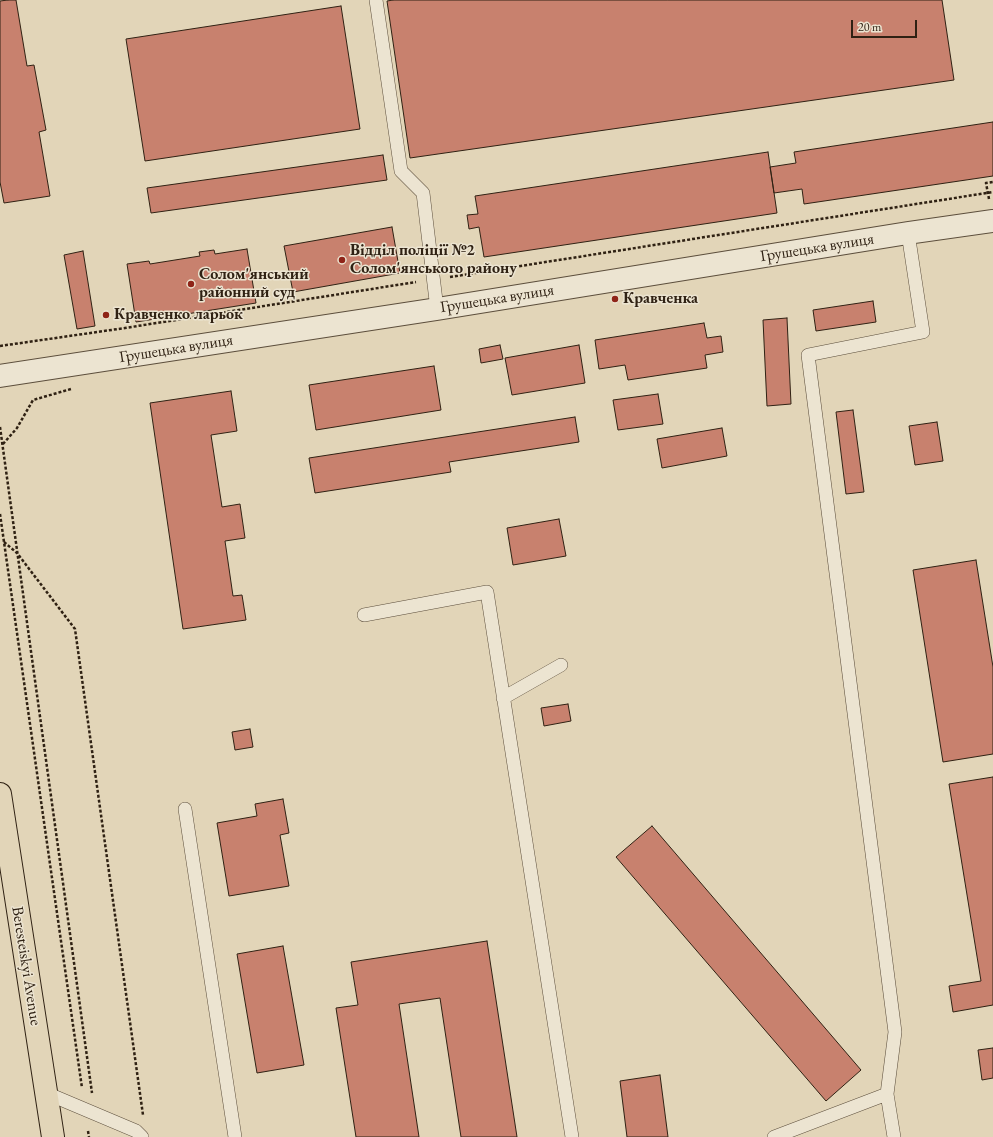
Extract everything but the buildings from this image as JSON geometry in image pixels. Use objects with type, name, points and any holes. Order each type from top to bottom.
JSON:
[{"type":"main road","name":"Beresteiskyi Avenue","points":[[0,794],[53,1137]]},
{"type":"street","name":"Грушецька вулиця","points":[[0,376],[437,309],[908,233],[993,221]]},
{"type":"lane","points":[[376,0],[401,171],[423,194],[437,309]]},
{"type":"lane","points":[[894,1137],[887,1094],[895,1032],[808,355],[923,332],[908,233]]},
{"type":"lane","points":[[364,615],[487,592],[572,1137]]},
{"type":"lane","points":[[504,698],[561,666]]},
{"type":"lane","points":[[185,809],[235,1137]]},
{"type":"lane","points":[[46,1093],[136,1131],[142,1137]]},
{"type":"lane","points":[[774,1137],[887,1094]]},
{"type":"path","points":[[988,193],[986,183],[993,182]]},
{"type":"path","points":[[0,346],[993,192]]},
{"type":"path","points":[[3,444],[17,428],[33,400],[77,388]]},
{"type":"path","points":[[0,427],[89,1111],[89,1137]]},
{"type":"path","points":[[0,514],[89,1111]]},
{"type":"path","points":[[4,542],[17,553],[75,629],[144,1121]]},
{"type":"place","name":"Відділ поліції №2 Солом'янського району","points":[[342,260]]},
{"type":"place","name":"Солом'янський районний суд","points":[[191,284]]},
{"type":"place","name":"Кравченка","points":[[615,299]]},
{"type":"place","name":"Кравченко ларьок","points":[[106,315]]}]
